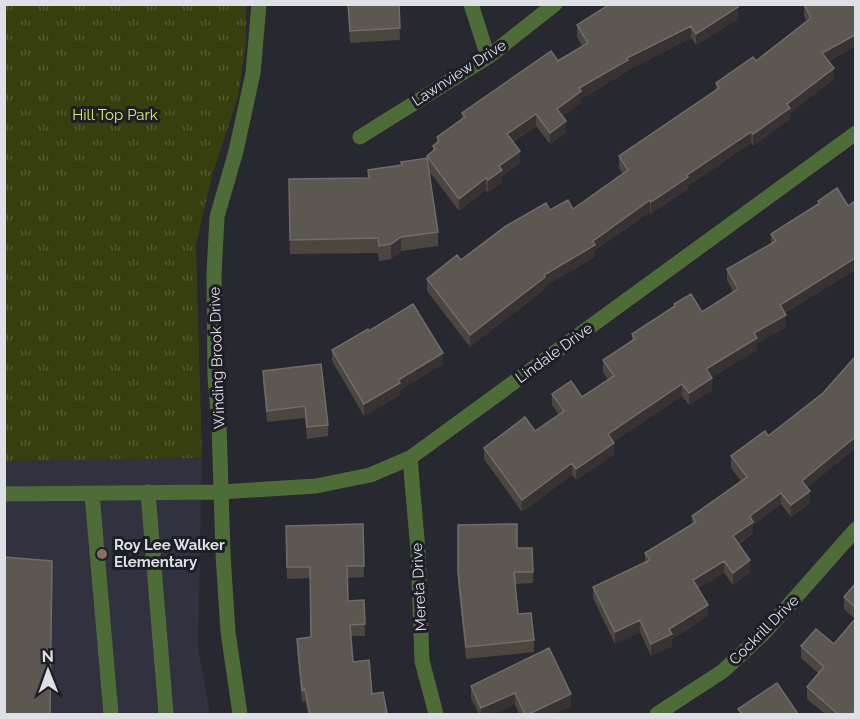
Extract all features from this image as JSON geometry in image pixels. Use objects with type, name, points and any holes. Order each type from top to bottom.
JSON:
[{"type":"street","name":"Winding Brook Drive","points":[[240,714],[228,632],[220,492],[214,309],[217,217],[236,151],[253,73],[259,4]]},
{"type":"street","points":[[471,4],[488,57]]},
{"type":"street","name":"Lawnview Drive","points":[[360,137],[488,57],[555,4]]},
{"type":"street","name":"Lindale Drive","points":[[4,494],[220,492],[316,486],[370,475],[410,458],[855,133]]},
{"type":"street","name":"Mereta Drive","points":[[410,458],[418,551],[422,661],[436,714]]},
{"type":"street","points":[[148,492],[166,714]]},
{"type":"street","points":[[92,494],[111,714]]},
{"type":"street","name":"Cockrill Drive","points":[[657,714],[723,671],[764,633],[855,529]]},
{"type":"shaded area","name":"Roy Lee Walker Elementary","points":[[202,458],[198,647],[210,714],[5,714],[4,461]]},
{"type":"green space","name":"Hill Top Park","points":[[4,5],[246,5],[246,42],[238,97],[213,172],[196,244],[202,458],[5,461]]},
{"type":"building","points":[[348,4],[399,4],[400,28],[350,31]]},
{"type":"building","points":[[610,4],[737,4],[738,7],[696,34],[691,26],[627,58],[628,60],[579,88],[581,91],[557,109],[566,121],[550,133],[536,114],[507,134],[520,151],[499,166],[502,170],[488,180],[486,178],[459,199],[427,156],[435,149],[433,146],[439,141],[437,137],[465,117],[462,113],[551,51],[558,61],[588,43],[577,25]]},
{"type":"building","points":[[804,4],[855,4],[855,35],[822,53],[834,68],[787,104],[790,108],[687,175],[688,177],[651,202],[650,200],[593,241],[595,245],[544,275],[545,277],[470,335],[427,279],[457,255],[461,260],[506,226],[546,203],[550,210],[568,200],[573,209],[628,170],[619,156],[719,88],[716,83],[753,57],[756,61],[811,18]]},
{"type":"building","points":[[427,158],[438,232],[401,237],[391,244],[379,246],[378,238],[290,240],[289,179],[369,178],[368,170],[402,165],[401,162]]},
{"type":"building","points":[[837,188],[848,206],[855,201],[855,258],[780,305],[786,315],[754,333],[757,338],[706,369],[712,378],[689,393],[682,384],[608,434],[614,443],[576,469],[572,463],[522,500],[484,448],[525,417],[535,431],[564,411],[552,394],[571,381],[582,397],[614,376],[603,360],[635,339],[632,334],[675,306],[674,304],[691,294],[702,312],[738,289],[727,269],[776,241],[771,234],[820,203],[818,201]]},
{"type":"building","points":[[413,304],[443,353],[398,380],[400,383],[364,404],[332,350]]},
{"type":"building","points":[[855,357],[855,437],[802,481],[810,491],[791,505],[781,493],[750,516],[753,522],[733,536],[750,560],[733,573],[724,561],[693,580],[708,605],[669,629],[672,634],[651,644],[640,620],[615,632],[593,587],[650,560],[645,553],[696,522],[692,516],[747,477],[731,456],[765,431],[768,436],[823,393]]},
{"type":"building","points":[[321,364],[328,425],[307,427],[305,406],[267,411],[263,371]]},
{"type":"building","points":[[363,524],[364,566],[347,566],[348,601],[364,600],[365,624],[350,625],[353,662],[369,660],[372,694],[383,692],[387,713],[310,714],[305,689],[302,690],[297,639],[311,637],[310,567],[287,567],[286,526]]},
{"type":"building","points":[[517,524],[517,548],[532,548],[533,572],[514,572],[518,614],[531,613],[534,640],[466,647],[458,572],[458,525]]},
{"type":"building","points":[[4,557],[52,561],[50,714],[4,714]]},
{"type":"building","points":[[855,584],[855,607],[844,597]]},
{"type":"building","points":[[855,619],[855,710],[851,714],[838,714],[807,687],[824,667],[801,646],[816,629],[834,644]]},
{"type":"building","points":[[549,648],[571,694],[529,714],[525,714],[515,693],[481,708],[471,686]]},
{"type":"building","points":[[777,683],[798,714],[742,714],[738,709]]},
{"type":"place","name":"Roy Lee Walker Elementary","points":[[102,554]]}]
